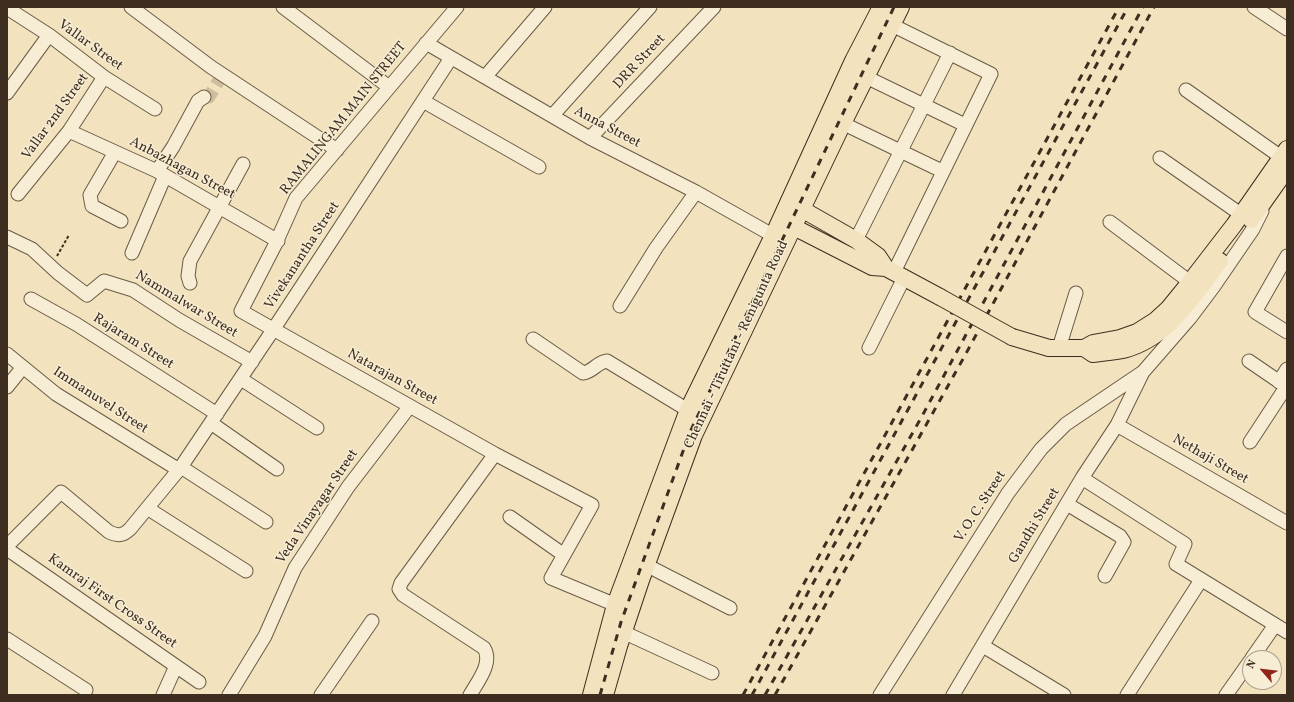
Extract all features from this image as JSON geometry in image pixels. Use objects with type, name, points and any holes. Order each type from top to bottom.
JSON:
[{"type":"highway","name":"Chennai - Tiruttani - Renigunta Road","points":[[796,206],[844,103],[882,7]]},
{"type":"highway","name":"Chennai - Tiruttani - Renigunta Road","points":[[592,695],[695,414],[783,228],[842,123],[844,103],[866,77],[900,7]]},
{"type":"highway","name":"Chennai - Tiruttani - Renigunta Road","points":[[604,695],[623,632],[623,608],[646,565],[693,435],[695,414]]},
{"type":"main road","points":[[783,228],[872,267],[894,273],[1012,337],[1049,348],[1084,348],[1093,343],[1120,338],[1137,332],[1168,309],[1239,224],[1265,200],[1285,158]]},
{"type":"main road","points":[[1084,348],[1093,354],[1124,350],[1142,343],[1162,331],[1182,310],[1285,158]]},
{"type":"main road","points":[[796,206],[856,240],[878,256],[894,273]]},
{"type":"street","points":[[131,7],[220,76],[337,150]]},
{"type":"street","points":[[283,7],[389,87]]},
{"type":"street","points":[[485,77],[545,7]]},
{"type":"street","points":[[552,116],[650,7]]},
{"type":"street","name":"DRR Street","points":[[590,138],[714,7]]},
{"type":"street","points":[[1254,7],[1287,29]]},
{"type":"street","name":"Vallar Street","points":[[7,8],[49,35],[104,77],[155,109]]},
{"type":"street","name":"RAMALINGAM MAIN STREET","points":[[273,330],[241,311],[278,240],[296,198],[455,8]]},
{"type":"street","points":[[869,348],[894,273],[942,171],[991,74],[892,25]]},
{"type":"street","points":[[7,93],[49,35]]},
{"type":"street","name":"Anna Street","points":[[426,43],[590,138],[696,192],[783,228]]},
{"type":"street","points":[[856,240],[950,53]]},
{"type":"street","name":"Vivekanantha Street","points":[[7,548],[61,492],[109,532],[118,536],[125,534],[180,469],[241,379],[451,58]]},
{"type":"street","name":"Vallar 2nd Street","points":[[18,194],[69,131],[104,77]]},
{"type":"street","points":[[866,77],[965,125]]},
{"type":"street","points":[[1186,90],[1285,158]]},
{"type":"street","points":[[132,253],[161,174],[173,147],[198,101],[204,98]]},
{"type":"street","points":[[423,101],[539,167]]},
{"type":"street","points":[[842,123],[942,171]]},
{"type":"street","name":"Anbazhagan Street","points":[[69,131],[161,174],[278,240]]},
{"type":"street","points":[[115,152],[90,196],[90,201],[92,206],[121,222]]},
{"type":"street","points":[[1160,158],[1239,224]]},
{"type":"street","points":[[190,283],[188,276],[190,261],[243,164]]},
{"type":"street","points":[[620,306],[656,248],[696,192]]},
{"type":"street","points":[[1143,372],[1190,318],[1214,286],[1253,229],[1265,200]]},
{"type":"street","points":[[1110,222],[1190,282]]},
{"type":"street","name":"Nammalwar Street","points":[[7,237],[32,249],[58,273],[88,295],[104,281],[133,290],[179,320],[252,362]]},
{"type":"street","points":[[1287,256],[1283,276],[1255,312],[1287,332]]},
{"type":"street","points":[[1059,348],[1076,293]]},
{"type":"street","name":"Rajaram Street","points":[[31,299],[76,324],[214,419],[277,469]]},
{"type":"street","name":"Natarajan Street","points":[[273,330],[495,454],[592,505],[564,555]]},
{"type":"street","points":[[533,339],[583,373],[588,372],[602,361],[607,361],[695,414]]},
{"type":"street","name":"Immanuvel Street","points":[[7,354],[56,394],[266,522]]},
{"type":"street","points":[[1249,361],[1284,385]]},
{"type":"street","points":[[7,387],[23,368]]},
{"type":"street","points":[[1250,442],[1284,385],[1287,369]]},
{"type":"street","name":"Gandhi Street","points":[[953,695],[1082,478],[1117,425],[1143,372]]},
{"type":"street","name":"V. O. C. Street","points":[[882,694],[1008,494],[1041,449],[1066,424],[1143,372]]},
{"type":"street","points":[[241,379],[316,428]]},
{"type":"street","name":"Veda Vinayagar Street","points":[[229,695],[265,636],[295,568],[348,487],[410,406]]},
{"type":"street","name":"Nethaji Street","points":[[1117,425],[1287,523]]},
{"type":"street","points":[[470,695],[488,662],[488,655],[484,648],[402,595],[399,589],[401,583],[495,454]]},
{"type":"street","points":[[1082,478],[1185,544],[1176,564],[1287,632]]},
{"type":"street","points":[[1067,504],[1120,536],[1124,542],[1105,576]]},
{"type":"street","points":[[146,508],[246,571]]},
{"type":"street","points":[[510,517],[564,555],[551,578],[623,608]]},
{"type":"street","name":"Kamraj First Cross Street","points":[[7,548],[199,682]]},
{"type":"street","points":[[646,565],[730,608]]},
{"type":"street","points":[[1127,695],[1201,580]]},
{"type":"street","points":[[321,695],[372,621]]},
{"type":"street","points":[[1258,650],[1275,625]]},
{"type":"street","points":[[623,632],[712,672]]},
{"type":"street","points":[[7,639],[86,690]]},
{"type":"street","points":[[983,646],[1064,695]]},
{"type":"street","points":[[163,695],[176,666]]},
{"type":"street","points":[[1226,695],[1242,672]]},
{"type":"path","points":[[51,266],[69,235]]},
{"type":"tunnel","points":[[204,97],[209,97],[219,80]]},
{"type":"railway","points":[[600,695],[621,622],[690,432],[894,7]]},
{"type":"railway","points":[[743,695],[1119,7]]},
{"type":"railway","points":[[752,695],[1128,7]]},
{"type":"railway","points":[[765,695],[921,418],[1143,7]]},
{"type":"railway","points":[[775,695],[963,359],[1154,7]]}]
